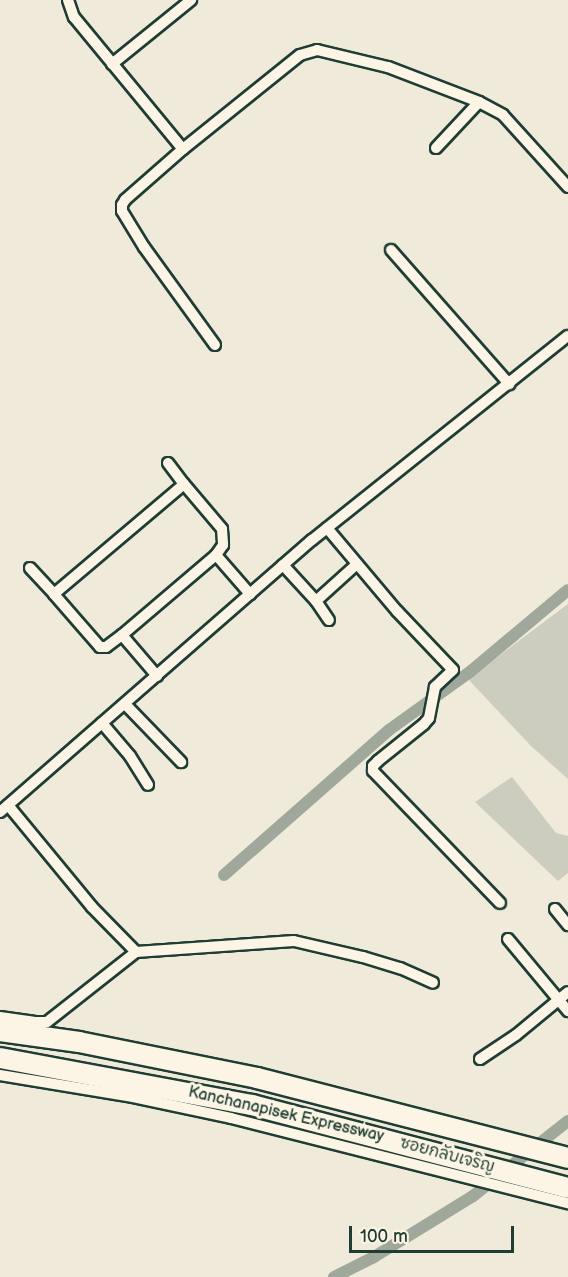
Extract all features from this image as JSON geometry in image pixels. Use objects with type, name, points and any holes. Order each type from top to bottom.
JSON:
[{"type":"highway","name":"Kanchanapisek Expressway","points":[[0,1031],[79,1042],[245,1075],[568,1158]]},
{"type":"highway","name":"Kanchanapisek Expressway","points":[[0,1058],[252,1105],[568,1188]]},
{"type":"street","points":[[68,0],[74,17],[183,149]]},
{"type":"street","points":[[112,64],[191,0]]},
{"type":"street","points":[[215,345],[144,247],[122,211],[122,205],[183,149],[308,51],[336,53],[388,67],[479,102],[503,115],[568,187]]},
{"type":"street","points":[[436,148],[479,102]]},
{"type":"street","points":[[391,249],[509,384]]},
{"type":"street","points":[[136,952],[92,907],[4,809],[327,528],[568,336]]},
{"type":"street","points":[[30,568],[100,647],[106,647],[122,635],[216,555],[223,544],[222,529],[168,463]]},
{"type":"street","points":[[54,594],[184,484]]},
{"type":"street","points":[[327,528],[453,670],[435,687],[429,718],[378,761],[373,766],[373,771],[500,903]]},
{"type":"street","points":[[216,555],[250,594]]},
{"type":"street","points":[[316,601],[357,564]]},
{"type":"street","points":[[283,565],[316,601],[329,620]]},
{"type":"street","points":[[122,635],[157,676]]},
{"type":"street","points":[[125,704],[181,762]]},
{"type":"street","points":[[102,723],[130,756],[148,784]]},
{"type":"street","points":[[555,909],[568,925]]},
{"type":"street","points":[[508,939],[568,1011]]},
{"type":"street","points":[[0,1017],[47,1022],[136,952],[294,941],[400,968],[433,983]]},
{"type":"street","points":[[480,1059],[511,1039],[568,992]]},
{"type":"street","name":"ซอยกลับเจริญ","points":[[0,1075],[133,1097],[231,1118],[568,1203]]},
{"type":"shaded area","points":[[568,604],[568,779],[531,746],[468,679]]},
{"type":"shaded area","points":[[512,777],[556,833],[568,836],[568,873],[558,881],[475,802]]},
{"type":"waterway","points":[[224,875],[389,730],[471,671],[568,590]]},
{"type":"waterway","points":[[334,1277],[374,1257],[473,1196],[568,1121]]}]
